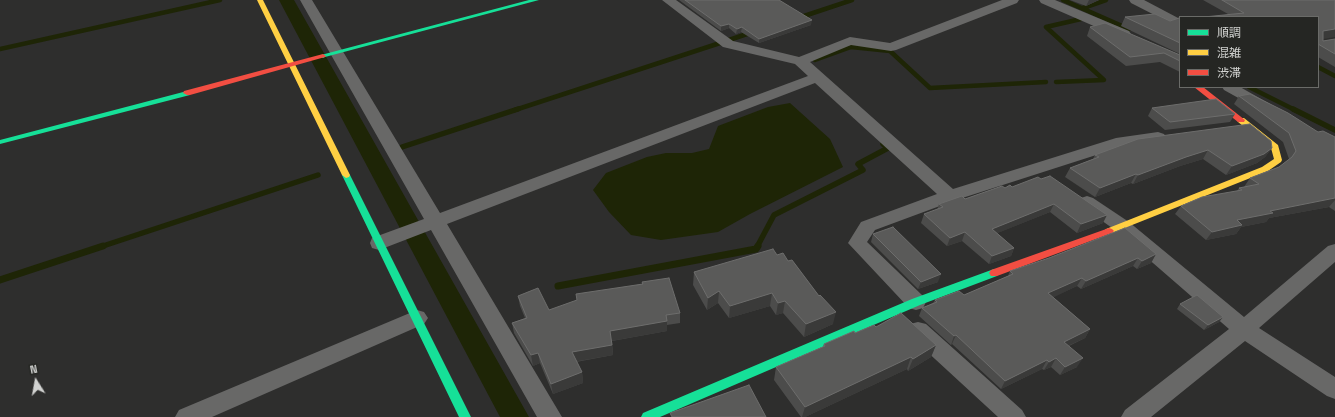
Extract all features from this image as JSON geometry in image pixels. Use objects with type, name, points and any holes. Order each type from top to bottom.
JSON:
[{"type":"street","points":[[260,0],[292,65],[388,239],[416,318],[465,417]]},
{"type":"street","points":[[306,0],[333,54],[431,223],[550,417]]},
{"type":"street","points":[[0,142],[536,0]]},
{"type":"street","points":[[668,0],[728,44],[800,61],[950,196]]},
{"type":"street","points":[[800,61],[850,41],[891,47],[1013,0]]},
{"type":"street","points":[[1045,0],[1132,38]]},
{"type":"street","points":[[1135,0],[1179,23]]},
{"type":"street","points":[[388,239],[817,77]]},
{"type":"street","points":[[647,417],[906,306],[1122,226],[1265,169],[1278,160],[1275,147],[1199,88]]},
{"type":"street","points":[[1231,88],[1279,114]]},
{"type":"street","points":[[1224,129],[1248,126]]},
{"type":"street","points":[[1014,417],[906,306],[857,243],[868,226],[950,196],[1039,169],[1116,143],[1178,135]]},
{"type":"street","points":[[1039,169],[1122,226],[1244,329],[1335,389]]},
{"type":"street","points":[[1133,417],[1244,329],[1335,251]]},
{"type":"street","points":[[187,417],[416,318]]},
{"type":"shaded area","points":[[279,0],[294,0],[529,417],[500,417]]},
{"type":"shaded area","points":[[790,103],[830,139],[843,167],[750,214],[718,232],[661,240],[631,235],[609,212],[593,190],[606,173],[647,157],[666,153],[692,153],[709,149],[718,126],[768,107]]},
{"type":"building","points":[[685,0],[779,0],[812,20],[759,39],[742,27],[737,29],[729,24],[721,26]]},
{"type":"building","points":[[1222,0],[1335,0],[1335,29],[1323,31],[1323,41],[1335,39],[1335,54],[1319,45],[1319,16],[1214,16],[1244,13]]},
{"type":"building","points":[[1155,14],[1170,21],[1179,18],[1179,43],[1125,17]]},
{"type":"building","points":[[1105,23],[1179,55],[1179,60],[1164,53],[1130,57],[1090,27]]},
{"type":"building","points":[[1250,94],[1288,113],[1318,132],[1323,131],[1335,137],[1335,198],[1270,211],[1273,213],[1237,220],[1242,225],[1212,232],[1181,206],[1202,197],[1242,190],[1239,188],[1259,184],[1250,178],[1279,167],[1292,157],[1296,151],[1289,133],[1239,96]]},
{"type":"building","points":[[1216,99],[1235,114],[1170,122],[1152,108]]},
{"type":"building","points":[[1250,124],[1271,141],[1272,148],[1264,154],[1232,166],[1208,150],[1138,175],[1136,174],[1100,188],[1070,168],[1099,157],[1095,155],[1138,139]]},
{"type":"building","points":[[1050,176],[1107,215],[1081,224],[1054,204],[992,229],[1014,248],[992,256],[965,232],[950,238],[924,214],[943,207],[939,204],[962,196],[965,199],[1002,186],[1005,188],[1010,185],[1012,187],[1038,177],[1041,179]]},
{"type":"building","points":[[893,227],[941,274],[921,282],[873,234]]},
{"type":"building","points":[[1125,228],[1156,254],[1142,261],[1138,258],[1086,281],[1082,278],[1048,293],[1090,329],[1064,342],[1083,358],[1065,367],[1056,358],[1049,362],[1047,360],[1005,381],[956,335],[954,336],[922,308],[937,302],[935,300],[959,291],[964,295],[1013,274],[1010,271],[1049,258]]},
{"type":"building","points":[[773,249],[777,255],[783,253],[788,261],[792,260],[819,296],[820,295],[836,312],[806,324],[785,301],[778,303],[772,293],[730,306],[719,291],[708,298],[694,272]]},
{"type":"building","points":[[669,278],[680,313],[666,315],[667,321],[610,331],[612,345],[572,352],[582,372],[551,384],[538,353],[531,355],[512,323],[527,318],[518,296],[538,288],[549,310],[577,300],[576,294],[643,284],[642,282]]},
{"type":"building","points":[[1197,295],[1223,317],[1208,325],[1180,304]]},
{"type":"building","points":[[901,313],[936,345],[913,359],[911,357],[805,407],[776,367],[825,346],[824,344],[854,331],[855,333],[874,325],[876,327]]},
{"type":"building","points":[[749,385],[766,417],[672,417],[670,413]]},
{"type":"waterway","points":[[0,49],[220,0]]},
{"type":"waterway","points":[[798,18],[852,0]]},
{"type":"waterway","points":[[1063,0],[1129,29]]},
{"type":"waterway","points":[[1083,8],[1106,0]]},
{"type":"waterway","points":[[1056,82],[1104,80],[1046,27],[1081,19]]},
{"type":"waterway","points":[[729,40],[753,32]]},
{"type":"waterway","points":[[515,110],[720,43]]},
{"type":"waterway","points":[[815,60],[851,47],[890,51],[930,88],[1046,82]]},
{"type":"waterway","points":[[1319,68],[1335,76]]},
{"type":"waterway","points":[[1251,88],[1335,130]]},
{"type":"waterway","points":[[402,147],[518,109]]},
{"type":"waterway","points":[[757,247],[774,215],[863,170],[858,164],[888,148],[883,144]]},
{"type":"waterway","points":[[100,247],[318,175]]},
{"type":"waterway","points":[[0,280],[103,246]]},
{"type":"waterway","points":[[558,286],[756,249],[758,246]]},
{"type":"traffic: fast","points":[[323,56],[536,0]]},
{"type":"traffic: fast","points":[[0,142],[187,93]]},
{"type":"traffic: fast","points":[[346,175],[465,417]]},
{"type":"traffic: fast","points":[[647,417],[916,302],[994,273]]},
{"type":"traffic: slow","points":[[260,0],[346,175]]},
{"type":"traffic: slow","points":[[1109,231],[1265,169],[1278,160],[1275,147],[1241,120]]},
{"type":"traffic: jam","points":[[187,93],[323,56]]},
{"type":"traffic: jam","points":[[1199,88],[1241,120]]},
{"type":"traffic: jam","points":[[994,273],[1109,231]]}]
